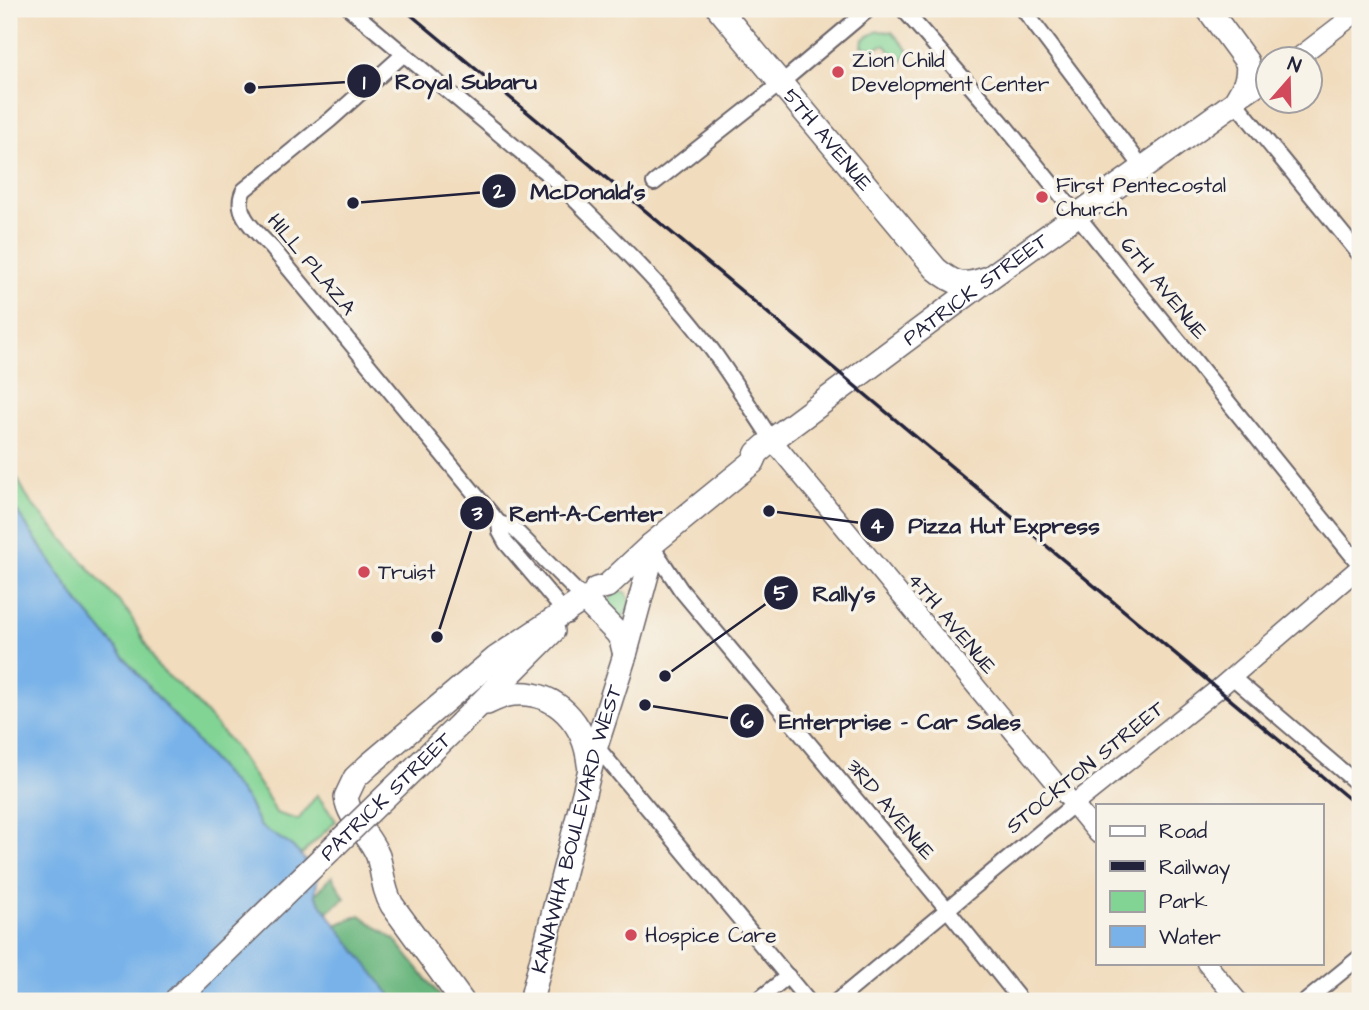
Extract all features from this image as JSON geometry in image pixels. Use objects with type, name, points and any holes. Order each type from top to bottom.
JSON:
[{"type":"main road","name":"5TH AVENUE","points":[[719,9],[936,269]]},
{"type":"main road","points":[[1208,9],[1247,62],[1244,89],[1235,102]]},
{"type":"main road","name":"PATRICK STREET","points":[[175,1001],[480,705],[578,604],[599,577],[635,544],[746,454],[764,447],[992,276],[1235,102]]},
{"type":"main road","points":[[936,269],[958,283],[973,283],[992,276]]},
{"type":"main road","points":[[934,319],[941,295],[936,269]]},
{"type":"main road","name":"PATRICK STREET","points":[[578,604],[607,586],[651,545],[753,462],[764,447]]},
{"type":"main road","name":"KANAWHA BOULEVARD WEST","points":[[531,1001],[596,746],[649,568],[651,545]]},
{"type":"main road","points":[[463,1001],[392,905],[387,896],[377,855],[349,810],[346,797],[355,778],[496,658],[578,604]]},
{"type":"main road","name":"KANAWHA BOULEVARD WEST","points":[[578,604],[617,633],[625,655]]},
{"type":"main road","points":[[480,705],[511,694],[536,696],[565,710],[584,740],[590,772]]},
{"type":"street","points":[[350,9],[558,183],[661,288],[712,350],[764,447]]},
{"type":"street","points":[[654,183],[781,83],[869,9]]},
{"type":"street","name":"6TH AVENUE","points":[[904,9],[980,95],[1360,566]]},
{"type":"street","points":[[1023,9],[1143,167]]},
{"type":"street","points":[[1313,46],[1360,10]]},
{"type":"street","points":[[1241,53],[1254,63]]},
{"type":"street","name":"HILL PLAZA","points":[[404,54],[330,120],[244,190],[240,197],[241,209],[246,219],[499,523],[506,543],[548,592],[578,604]]},
{"type":"street","name":"PATRICK STREET","points":[[1235,102],[1254,89]]},
{"type":"street","points":[[1235,102],[1360,255]]},
{"type":"street","name":"4TH AVENUE","points":[[764,447],[1096,832]]},
{"type":"street","name":"HILL PLAZA","points":[[499,523],[512,527],[578,604]]},
{"type":"street","name":"3RD AVENUE","points":[[651,545],[681,590],[1021,1001]]},
{"type":"street","name":"STOCKTON STREET","points":[[837,1001],[1232,677],[1360,566]]},
{"type":"street","points":[[1232,677],[1360,786]]},
{"type":"street","points":[[596,746],[808,1001]]},
{"type":"street","points":[[1306,1001],[1360,957]]},
{"type":"street","points":[[1207,964],[1238,1001]]},
{"type":"street","points":[[757,1001],[788,976]]},
{"type":"green space","points":[[878,31],[892,32],[909,51],[900,63],[886,46],[882,45],[874,50],[862,46],[863,39]]},
{"type":"green space","points":[[9,463],[30,502],[129,613],[158,667],[192,697],[233,745],[276,813],[298,820],[317,795],[336,821],[301,855],[292,846],[260,826],[247,800],[79,603],[9,500]]},
{"type":"green space","points":[[616,592],[626,593],[631,602],[622,622],[619,622],[605,604]]},
{"type":"green space","points":[[332,876],[345,898],[327,912],[315,895]]},
{"type":"green space","points":[[360,915],[395,940],[444,1001],[395,1001],[336,925]]},
{"type":"water","points":[[9,500],[79,603],[247,800],[260,826],[292,846],[318,874],[315,895],[395,1001],[9,1001]]},
{"type":"railway","points":[[404,9],[1360,808]]},
{"type":"place","name":"Zion Child Development Center","points":[[838,72]]},
{"type":"place","name":"Royal Subaru","points":[[250,88]]},
{"type":"place","name":"First Pentecostal Church","points":[[1042,197]]},
{"type":"place","name":"McDonald's","points":[[353,203]]},
{"type":"place","name":"Pizza Hut Express","points":[[769,511]]},
{"type":"place","name":"Truist","points":[[364,572]]},
{"type":"place","name":"Rent-A-Center","points":[[437,637]]},
{"type":"place","name":"Rally's","points":[[665,676]]},
{"type":"place","name":"Enterprise - Car Sales","points":[[645,705]]},
{"type":"place","name":"Hospice Care","points":[[631,935]]}]
